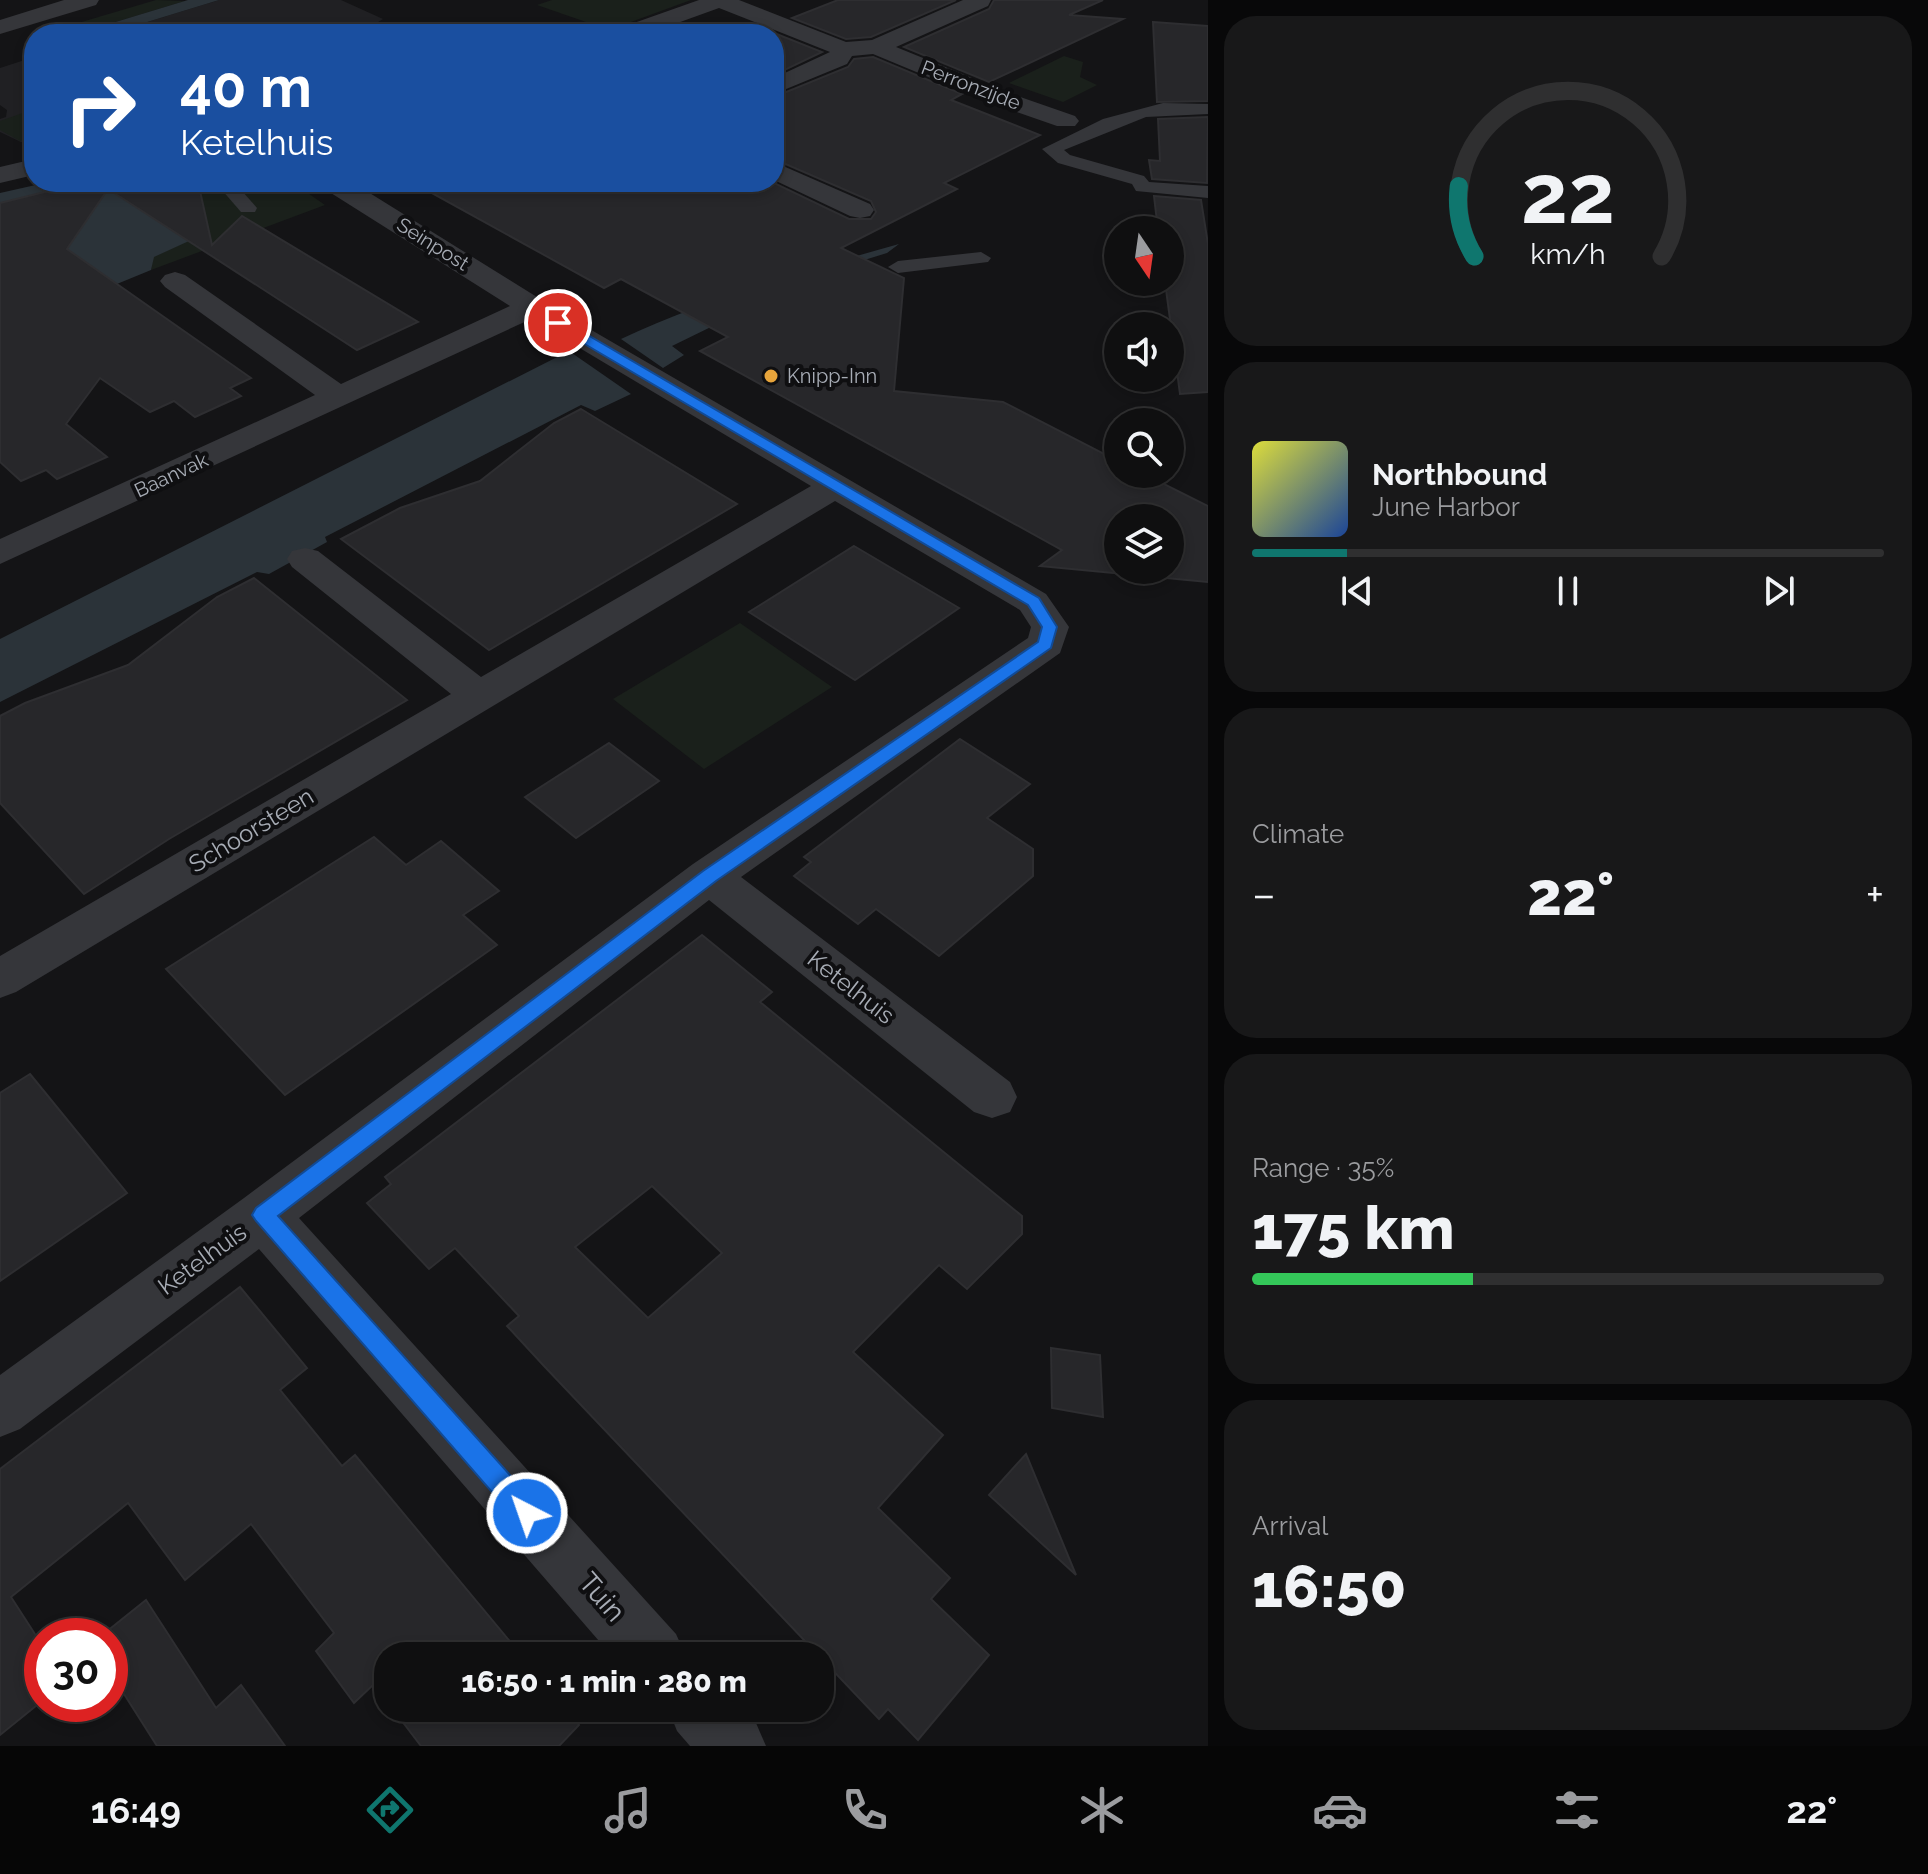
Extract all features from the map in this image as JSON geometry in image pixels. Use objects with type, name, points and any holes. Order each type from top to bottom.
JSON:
[{"type":"street","points":[[0,27],[88,0]]},
{"type":"street","points":[[653,24],[720,0]]},
{"type":"street","name":"Perronzijde","points":[[720,0],[780,24]]},
{"type":"street","name":"Perronzijde","points":[[784,25],[843,49],[876,47],[983,2]]},
{"type":"street","name":"Perronzijde","points":[[876,47],[1000,98],[1066,121]]},
{"type":"street","points":[[784,83],[839,59],[843,49]]},
{"type":"street","points":[[0,175],[24,169]]},
{"type":"street","points":[[784,175],[860,210]]},
{"type":"street","name":"Seinpost","points":[[349,192],[533,307]]},
{"type":"street","points":[[175,281],[339,397]]},
{"type":"street","name":"Baanvak","points":[[1,552],[533,307]]},
{"type":"street","name":"Ketelhuis","points":[[0,1409],[263,1215],[709,876],[1046,644],[1050,627],[1033,602],[533,307]]},
{"type":"street","name":"Schoorsteen","points":[[8,961],[479,696],[837,485]]},
{"type":"street","points":[[305,559],[479,696]]},
{"type":"street","name":"Ketelhuis","points":[[709,876],[992,1097]]},
{"type":"street","name":"Tuin","points":[[263,1215],[642,1642]]},
{"type":"street","points":[[712,1722],[733,1746]]},
{"type":"lane","points":[[1208,109],[1165,106],[1148,109],[1121,117],[1051,149],[1064,159],[1138,180],[1143,187],[1208,192]]},
{"type":"lane","points":[[233,192],[248,208]]},
{"type":"lane","points":[[898,267],[981,258]]},
{"type":"shaded area","points":[[156,0],[185,1],[109,24],[75,24]]},
{"type":"shaded area","points":[[188,0],[219,0],[141,24],[109,24]]},
{"type":"shaded area","points":[[219,0],[341,0],[383,19],[375,24],[141,24]]},
{"type":"shaded area","points":[[552,0],[691,0],[625,24],[592,24],[537,5]]},
{"type":"shaded area","points":[[1064,56],[1083,62],[1080,77],[1097,85],[1063,102],[1009,83]]},
{"type":"shaded area","points":[[24,60],[24,141],[21,142],[0,132],[0,119],[6,117],[7,110],[0,105],[0,68]]},
{"type":"shaded area","points":[[24,113],[24,140],[20,141],[0,130],[0,121]]},
{"type":"shaded area","points":[[24,188],[24,192],[145,192],[189,241],[154,257],[151,270],[0,332],[0,193]]},
{"type":"shaded area","points":[[145,192],[306,192],[325,205],[151,270],[153,257],[188,241]]},
{"type":"shaded area","points":[[899,244],[887,253],[819,274],[672,346],[684,355],[663,368],[621,339],[724,297]]},
{"type":"shaded area","points":[[569,351],[631,394],[595,411],[581,405],[325,537],[327,542],[269,574],[257,572],[0,702],[0,639]]},
{"type":"shaded area","points":[[740,623],[832,687],[704,769],[613,699]]},
{"type":"building","points":[[838,0],[956,0],[871,37],[846,39],[792,18]]},
{"type":"building","points":[[994,0],[1103,0],[1069,15],[1123,19],[989,82],[904,47],[989,9]]},
{"type":"building","points":[[1153,22],[1208,26],[1208,101],[1157,102]]},
{"type":"building","points":[[784,37],[822,52],[784,70]]},
{"type":"building","points":[[873,57],[962,94],[951,100],[1040,135],[944,183],[957,189],[841,248],[904,278],[894,391],[1003,402],[1104,454],[1104,488],[1172,488],[1208,506],[1208,582],[1184,580],[1184,504],[1104,504],[1104,572],[1040,566],[1062,550],[700,351],[728,337],[621,279],[604,288],[430,192],[784,192],[784,188],[849,219],[871,219],[876,212],[871,201],[784,163],[784,93],[848,67],[854,59]]},
{"type":"building","points":[[1208,117],[1207,183],[1152,179],[1149,160],[1160,161],[1158,119]]},
{"type":"building","points":[[45,192],[106,192],[67,249],[251,378],[230,388],[241,396],[195,417],[174,401],[150,412],[100,378],[66,424],[107,457],[57,479],[46,470],[21,481],[0,462],[0,203]]},
{"type":"building","points":[[113,192],[200,192],[212,245],[242,216],[418,322],[357,350]]},
{"type":"building","points":[[1154,196],[1201,200],[1208,244],[1208,392],[1180,394],[1184,392],[1184,312],[1169,312],[1167,296],[1184,296],[1184,216],[1156,216]]},
{"type":"building","points":[[581,409],[737,504],[489,650],[341,539],[400,508],[480,481],[554,423]]},
{"type":"building","points":[[854,546],[959,608],[855,680],[749,612]]},
{"type":"building","points":[[254,578],[407,700],[169,839],[84,894],[0,803],[0,716],[25,703],[128,665],[217,597]]},
{"type":"building","points":[[960,739],[1030,784],[987,818],[1033,849],[1033,876],[939,956],[876,909],[858,924],[794,876],[811,862],[804,857]]},
{"type":"building","points":[[609,743],[659,781],[576,838],[525,797]]},
{"type":"building","points":[[374,837],[406,865],[441,841],[499,891],[463,915],[497,945],[285,1095],[166,969]]},
{"type":"building","points":[[702,935],[772,992],[760,1002],[1022,1216],[1022,1234],[967,1289],[939,1265],[853,1352],[943,1435],[878,1508],[950,1578],[931,1599],[989,1655],[918,1740],[888,1709],[879,1719],[834,1672],[834,1642],[806,1642],[544,1366],[507,1326],[519,1316],[455,1248],[429,1269],[367,1203],[391,1184],[385,1177]],"holes":[[[652,1186],[722,1253],[648,1318],[575,1247]]]},
{"type":"building","points":[[30,1074],[127,1193],[0,1281],[0,1093]]},
{"type":"building","points":[[240,1287],[307,1368],[280,1390],[342,1466],[355,1455],[510,1642],[374,1642],[374,1684],[354,1703],[316,1651],[334,1633],[251,1524],[185,1580],[128,1503],[11,1597],[25,1618],[24,1716],[0,1735],[0,1469]]},
{"type":"building","points":[[1051,1348],[1100,1355],[1103,1417],[1052,1408]]},
{"type":"building","points":[[1026,1454],[1076,1575],[989,1495]]},
{"type":"building","points":[[146,1600],[216,1708],[241,1685],[285,1746],[157,1746],[128,1700],[128,1618],[124,1618]]},
{"type":"building","points":[[403,1722],[577,1722],[579,1725],[559,1746],[421,1746]]},
{"type":"place","name":"Knipp-Inn","points":[[771,376]]},
{"type":"route","points":[[527,1513],[263,1215],[709,876],[1046,644],[1050,627],[1033,602],[558,323]]}]
